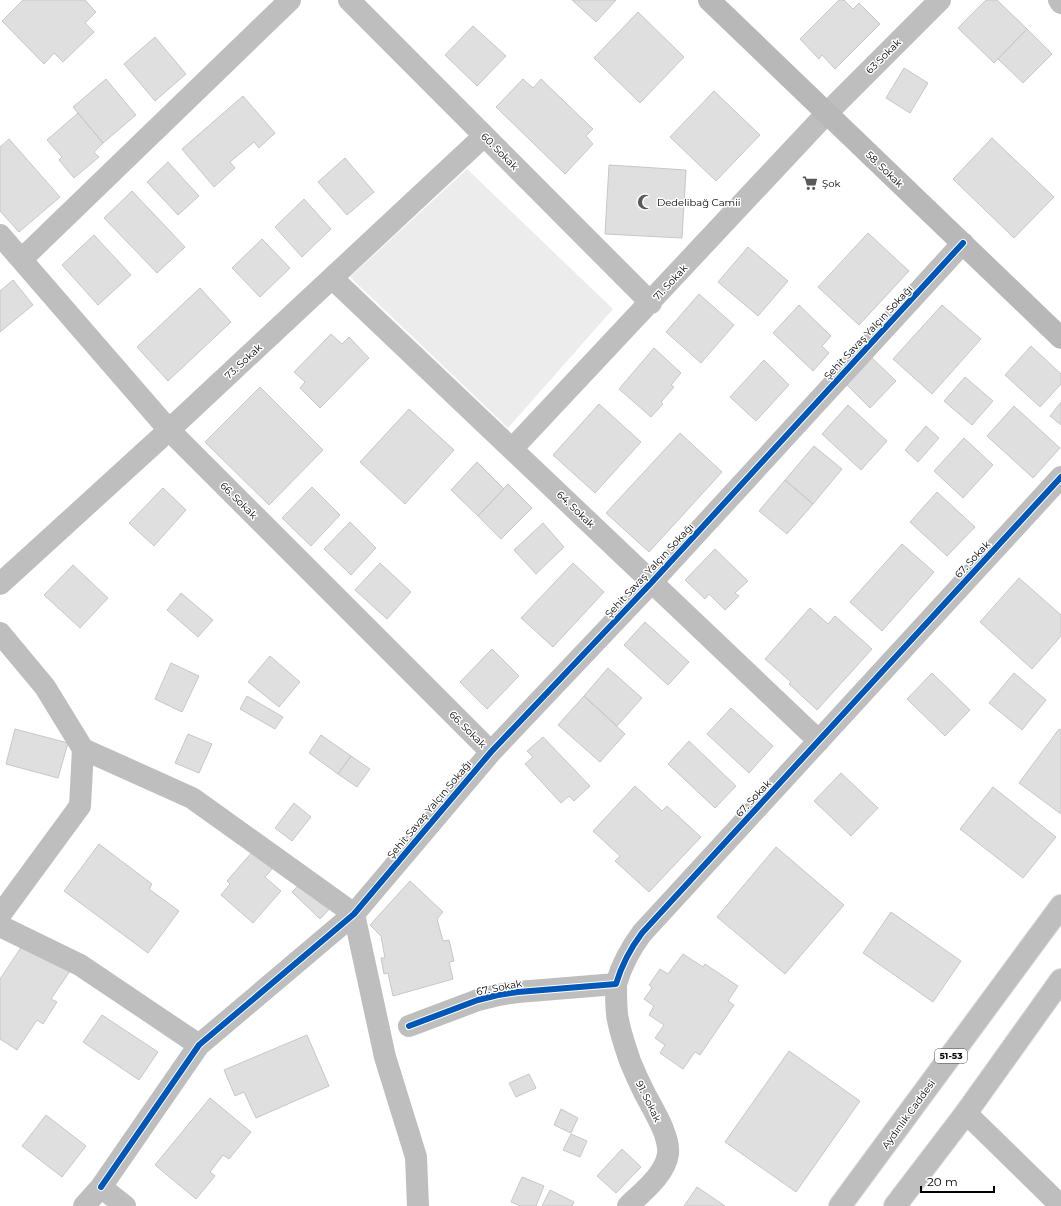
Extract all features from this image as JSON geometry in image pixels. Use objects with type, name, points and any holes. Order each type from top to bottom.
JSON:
[{"type":"street","points":[[22,259],[290,0]]},
{"type":"street","name":"60. Sokak","points":[[349,0],[651,303]]},
{"type":"street","name":"58. Sokak","points":[[709,0],[1061,338]]},
{"type":"street","name":"63 Sokak","points":[[827,113],[940,0]]},
{"type":"street","name":"71. Sokak","points":[[512,449],[651,303],[827,113]]},
{"type":"street","name":"73. Sokak","points":[[0,584],[169,430],[484,136]]},
{"type":"street","name":"66. Sokak","points":[[0,235],[169,430],[490,752]]},
{"type":"street","name":"Şehit Savaş Yalçın Sokağı","points":[[84,1206],[101,1187],[200,1045],[354,914],[490,752],[652,582],[963,244]]},
{"type":"street","name":"64. Sokak","points":[[332,278],[819,741]]},
{"type":"street","name":"67. Sokak","points":[[409,1026],[478,1000],[518,992],[616,984],[628,952],[642,933],[1061,477]]},
{"type":"street","points":[[0,633],[44,687],[83,749],[192,798],[354,914],[386,1057],[416,1157],[418,1206]]},
{"type":"street","points":[[0,915],[80,806],[83,749]]},
{"type":"street","name":"Aydınlık Caddesi","points":[[840,1206],[1061,906]]},
{"type":"street","points":[[0,926],[80,965],[200,1045]]},
{"type":"street","points":[[895,1206],[966,1113],[1061,980]]},
{"type":"street","name":"91. Sokak","points":[[616,984],[617,1015],[623,1037],[633,1068],[664,1133],[668,1146],[668,1155],[665,1164],[657,1176],[628,1206]]},
{"type":"street","points":[[966,1113],[1061,1206]]},
{"type":"street","points":[[101,1187],[125,1206]]},
{"type":"shaded area","points":[[467,169],[613,309],[508,428],[350,277]]},
{"type":"building","points":[[23,0],[85,0],[96,12],[85,23],[94,32],[63,62],[54,53],[44,64],[2,21]]},
{"type":"building","points":[[572,0],[616,0],[596,22]]},
{"type":"building","points":[[839,0],[844,0],[853,9],[859,3],[880,24],[835,69],[822,55],[819,59],[800,39]]},
{"type":"building","points":[[986,0],[997,0],[1027,29],[994,63],[958,28]]},
{"type":"building","points":[[638,12],[684,57],[640,103],[594,58]]},
{"type":"building","points":[[473,26],[506,56],[477,86],[445,55]]},
{"type":"building","points":[[1027,29],[1052,54],[1023,83],[998,59]]},
{"type":"building","points":[[155,37],[186,74],[155,101],[124,64]]},
{"type":"building","points":[[904,68],[928,83],[910,113],[886,98]]},
{"type":"building","points":[[106,79],[136,115],[103,143],[73,107]]},
{"type":"building","points":[[523,79],[533,88],[541,79],[593,129],[586,136],[593,144],[565,174],[496,107]]},
{"type":"building","points":[[714,91],[760,135],[716,181],[670,137]]},
{"type":"building","points":[[243,96],[275,133],[259,148],[254,142],[230,162],[235,168],[214,187],[182,149]]},
{"type":"building","points":[[78,113],[103,143],[94,152],[99,157],[74,178],[59,160],[62,157],[47,140]]},
{"type":"building","points":[[992,138],[1054,197],[1014,238],[953,179]]},
{"type":"building","points":[[9,139],[60,197],[19,232],[0,211],[0,147]]},
{"type":"building","points":[[345,158],[374,192],[347,215],[318,182]]},
{"type":"building","points":[[168,162],[199,196],[178,215],[147,182]]},
{"type":"building","name":"Dedelibağ Camii","points":[[609,165],[686,170],[682,238],[605,234]]},
{"type":"building","points":[[132,191],[185,247],[157,273],[104,218]]},
{"type":"building","points":[[304,199],[331,229],[302,257],[275,227]]},
{"type":"building","points":[[868,233],[909,271],[859,325],[818,287]]},
{"type":"building","points":[[94,235],[131,275],[98,305],[62,265]]},
{"type":"building","points":[[262,239],[290,268],[260,297],[232,268]]},
{"type":"building","points":[[748,247],[788,281],[758,316],[718,282]]},
{"type":"building","points":[[13,280],[33,305],[0,332],[0,291]]},
{"type":"building","points":[[200,288],[231,322],[168,381],[137,347]]},
{"type":"building","points":[[699,294],[734,325],[701,363],[666,332]]},
{"type":"building","points":[[799,305],[831,336],[822,346],[829,353],[813,371],[773,333]]},
{"type":"building","points":[[942,305],[981,339],[932,394],[893,359]]},
{"type":"building","points":[[331,334],[342,344],[349,337],[369,358],[320,408],[300,388],[305,382],[294,372]]},
{"type":"building","points":[[1031,346],[1061,374],[1061,384],[1040,407],[1005,375]]},
{"type":"building","points":[[654,348],[681,373],[671,385],[674,387],[661,402],[663,404],[651,417],[619,389]]},
{"type":"building","points":[[869,355],[896,381],[870,408],[843,381]]},
{"type":"building","points":[[764,360],[789,385],[756,421],[730,397]]},
{"type":"building","points":[[965,377],[993,401],[972,425],[944,401]]},
{"type":"building","points":[[260,387],[323,450],[269,505],[205,442]]},
{"type":"building","points":[[1061,402],[1061,425],[1050,416]]},
{"type":"building","points":[[599,404],[641,442],[595,493],[553,455]]},
{"type":"building","points":[[848,405],[887,441],[861,470],[822,434]]},
{"type":"building","points":[[1014,406],[1060,448],[1033,478],[987,436]]},
{"type":"building","points":[[409,409],[454,450],[405,504],[360,462]]},
{"type":"building","points":[[926,426],[939,438],[918,462],[905,450]]},
{"type":"building","points":[[680,433],[722,472],[649,552],[606,513]]},
{"type":"building","points":[[964,438],[993,465],[963,498],[934,471]]},
{"type":"building","points":[[814,446],[842,469],[813,504],[785,480]]},
{"type":"building","points":[[477,462],[504,489],[478,516],[451,490]]},
{"type":"building","points":[[785,480],[813,504],[787,534],[759,511]]},
{"type":"building","points":[[508,484],[532,508],[501,539],[478,516]]},
{"type":"building","points":[[312,487],[340,515],[311,546],[282,518]]},
{"type":"building","points":[[163,488],[186,510],[154,546],[129,523]]},
{"type":"building","points":[[937,492],[975,527],[947,556],[910,522]]},
{"type":"building","points":[[350,522],[376,548],[351,575],[324,549]]},
{"type":"building","points":[[543,523],[564,547],[536,574],[514,550]]},
{"type":"building","points":[[902,544],[934,572],[882,631],[850,602]]},
{"type":"building","points":[[715,549],[748,581],[735,593],[739,596],[725,610],[709,594],[705,599],[685,580]]},
{"type":"building","points":[[380,563],[411,592],[387,619],[355,590]]},
{"type":"building","points":[[573,563],[604,592],[553,647],[521,618]]},
{"type":"building","points":[[73,565],[108,598],[80,628],[44,595]]},
{"type":"building","points":[[1019,578],[1061,615],[1061,636],[1032,669],[980,622]]},
{"type":"building","points":[[181,593],[213,620],[198,637],[167,610]]},
{"type":"building","points":[[810,608],[828,624],[835,616],[872,649],[817,710],[789,684],[791,682],[765,659]]},
{"type":"building","points":[[645,622],[689,662],[668,685],[624,645]]},
{"type":"building","points":[[492,649],[519,676],[487,709],[460,682]]},
{"type":"building","points":[[270,656],[300,682],[279,707],[248,682]]},
{"type":"building","points":[[171,663],[199,676],[182,712],[155,699]]},
{"type":"building","points":[[608,668],[642,698],[617,726],[584,696]]},
{"type":"building","points":[[932,673],[970,710],[945,736],[907,699]]},
{"type":"building","points":[[1014,673],[1046,700],[1022,730],[989,703]]},
{"type":"building","points":[[247,696],[283,717],[275,729],[240,709]]},
{"type":"building","points":[[584,696],[625,734],[600,762],[558,725]]},
{"type":"building","points":[[731,708],[773,746],[749,773],[707,734]]},
{"type":"building","points":[[15,729],[68,743],[58,778],[6,764]]},
{"type":"building","points":[[1059,729],[1061,730],[1061,814],[1019,783]]},
{"type":"building","points":[[188,734],[212,744],[199,773],[175,763]]},
{"type":"building","points":[[321,735],[351,756],[338,774],[309,753]]},
{"type":"building","points":[[543,737],[590,786],[574,801],[569,796],[561,803],[525,764],[533,757],[527,751]]},
{"type":"building","points":[[689,741],[736,786],[715,808],[668,764]]},
{"type":"building","points":[[351,756],[370,769],[357,787],[338,774]]},
{"type":"building","points":[[841,773],[878,808],[851,836],[814,801]]},
{"type":"building","points":[[635,786],[662,811],[667,806],[701,837],[649,892],[615,861],[620,856],[593,831]]},
{"type":"building","points":[[993,787],[1056,837],[1023,878],[960,829]]},
{"type":"building","points":[[294,803],[311,817],[292,841],[275,828]]},
{"type":"building","points":[[99,844],[152,884],[149,889],[179,911],[148,953],[64,891]]},
{"type":"building","points":[[776,847],[844,905],[785,974],[717,917]]},
{"type":"building","points":[[253,851],[273,868],[265,877],[281,891],[253,923],[221,895],[230,884],[227,881]]},
{"type":"building","points":[[306,877],[334,904],[320,919],[292,892]]},
{"type":"building","points":[[410,881],[443,912],[437,919],[443,941],[449,940],[454,961],[449,962],[453,979],[393,996],[388,973],[384,974],[381,958],[385,958],[381,936],[370,925]]},
{"type":"building","points":[[891,912],[961,961],[933,1002],[863,953]]},
{"type":"building","points":[[24,943],[72,968],[51,999],[57,1002],[43,1024],[37,1020],[17,1050],[0,1039],[0,979]]},
{"type":"building","points":[[683,954],[703,967],[705,964],[738,986],[728,1001],[734,1005],[700,1055],[695,1052],[683,1069],[660,1053],[665,1045],[655,1038],[664,1025],[649,1015],[654,1006],[644,999],[652,988],[649,985],[660,969],[668,974]]},
{"type":"building","points":[[102,1015],[158,1052],[139,1080],[83,1042]]},
{"type":"building","points":[[307,1035],[329,1086],[256,1118],[244,1092],[235,1096],[224,1070]]},
{"type":"building","points":[[789,1051],[860,1101],[796,1192],[725,1142]]},
{"type":"building","points":[[529,1074],[536,1088],[516,1097],[509,1083]]},
{"type":"building","points":[[210,1098],[251,1132],[229,1159],[223,1155],[210,1172],[215,1176],[196,1199],[155,1165]]},
{"type":"building","points":[[561,1109],[578,1118],[571,1133],[554,1125]]},
{"type":"building","points":[[46,1115],[86,1146],[62,1177],[22,1146]]},
{"type":"building","points":[[571,1134],[587,1141],[580,1157],[563,1150]]},
{"type":"building","points":[[622,1149],[641,1167],[616,1193],[597,1176]]},
{"type":"building","points":[[522,1177],[544,1186],[536,1206],[521,1206],[511,1202]]},
{"type":"building","points":[[697,1187],[725,1206],[684,1206]]},
{"type":"building","points":[[550,1190],[574,1202],[572,1206],[542,1206]]},
{"type":"cycle path","points":[[101,1187],[199,1045],[354,914],[491,752],[652,582],[963,243]]},
{"type":"cycle path","points":[[409,1026],[478,1000],[498,995],[616,984],[627,957],[642,933],[1061,477]]},
{"type":"place","name":"Şok","points":[[810,183]]},
{"type":"place","name":"Dedelibağ Camii","points":[[645,202]]}]
